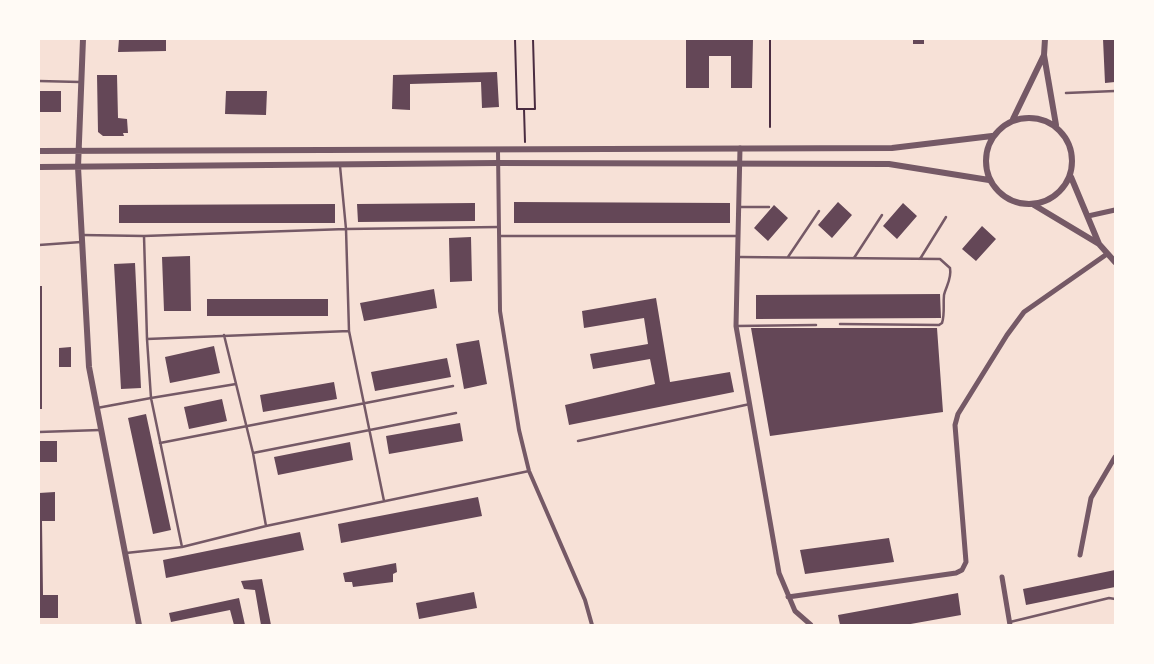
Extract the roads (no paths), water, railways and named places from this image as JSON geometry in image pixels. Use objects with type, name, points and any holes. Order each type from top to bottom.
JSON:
[{"type":"street","points":[[83,39],[78,167],[89,367],[139,625]]},
{"type":"street","points":[[1045,39],[1044,54],[1056,125],[1072,149],[1071,177],[1099,244],[1115,262]]},
{"type":"street","points":[[39,152],[892,148],[992,136],[1014,119],[1044,54]]},
{"type":"street","points":[[1014,119],[1036,117],[1056,125]]},
{"type":"street","points":[[992,136],[985,158],[989,180],[1010,201],[1034,205],[1099,244]]},
{"type":"street","points":[[740,148],[736,326],[779,574],[795,611],[811,625]]},
{"type":"street","points":[[498,151],[500,311],[519,430],[529,471],[585,600],[592,625]]},
{"type":"street","points":[[39,167],[889,164],[989,180]]},
{"type":"street","points":[[1034,205],[1053,198],[1071,177]]},
{"type":"street","points":[[1088,216],[1115,210]]},
{"type":"street","points":[[788,597],[956,573],[962,570],[966,562],[955,425],[958,414],[1007,335],[1024,312],[1107,254]]},
{"type":"street","points":[[1080,555],[1091,498],[1115,457]]},
{"type":"street","points":[[1002,577],[1010,624]]},
{"type":"lane","points":[[39,81],[81,82]]},
{"type":"lane","points":[[1066,93],[1115,91]]},
{"type":"lane","points":[[340,165],[346,229],[349,331],[384,501]]},
{"type":"lane","points":[[739,207],[769,207]]},
{"type":"lane","points":[[788,257],[820,210]]},
{"type":"lane","points":[[854,258],[882,214]]},
{"type":"lane","points":[[920,259],[946,217]]},
{"type":"lane","points":[[39,245],[81,238],[346,229],[499,227]]},
{"type":"lane","points":[[144,236],[151,398],[182,547]]},
{"type":"lane","points":[[499,236],[738,236]]},
{"type":"lane","points":[[737,256],[940,259],[950,268],[949,283],[944,294],[942,323],[840,324]]},
{"type":"lane","points":[[736,326],[816,325]]},
{"type":"lane","points":[[147,338],[349,331]]},
{"type":"lane","points":[[224,335],[253,454],[266,526]]},
{"type":"lane","points":[[96,408],[236,384]]},
{"type":"lane","points":[[160,443],[453,386]]},
{"type":"lane","points":[[578,440],[750,404]]},
{"type":"lane","points":[[253,454],[456,413]]},
{"type":"lane","points":[[39,432],[100,430]]},
{"type":"lane","points":[[124,553],[182,547],[266,526],[529,471]]},
{"type":"lane","points":[[1010,624],[1109,598],[1115,599]]}]
